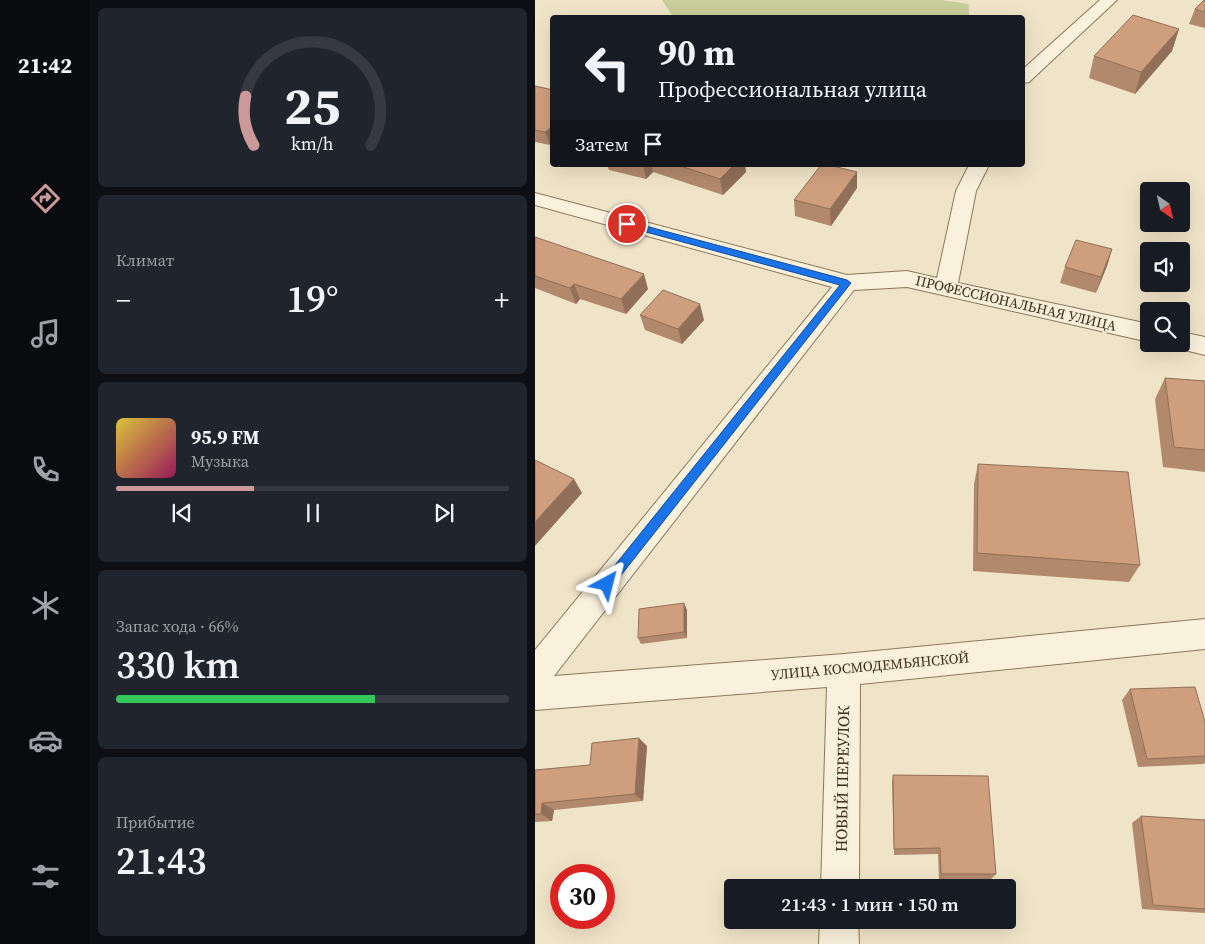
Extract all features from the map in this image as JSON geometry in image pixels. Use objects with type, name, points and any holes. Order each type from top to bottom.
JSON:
[{"type":"street","points":[[1025,76],[1109,0]]},
{"type":"street","points":[[946,288],[966,191],[978,167]]},
{"type":"street","name":"ПРОФЕССИОНАЛЬНАЯ УЛИЦА","points":[[535,199],[847,283],[907,279],[1140,331]]},
{"type":"street","points":[[535,675],[847,283]]},
{"type":"street","points":[[1190,343],[1205,346]]},
{"type":"street","name":"УЛИЦА КОСМОДЕМЬЯНСКОЙ","points":[[535,694],[843,670],[1205,634]]},
{"type":"street","name":"НОВЫЙ ПЕРЕУЛОК","points":[[840,879],[843,670]]},
{"type":"street","points":[[839,929],[839,944]]},
{"type":"green space","points":[[662,0],[942,0],[969,4],[969,15],[672,15]]},
{"type":"building","points":[[1204,0],[1205,12],[1195,9]]},
{"type":"building","points":[[1133,15],[1179,29],[1141,72],[1094,56]]},
{"type":"building","points":[[535,86],[550,89],[550,128],[545,132],[535,130]]},
{"type":"building","points":[[683,167],[732,167],[720,179]]},
{"type":"building","points":[[819,167],[837,167],[857,172],[830,209],[794,200]]},
{"type":"building","points":[[535,237],[644,274],[621,299],[574,284],[570,288],[535,276]]},
{"type":"building","points":[[1076,240],[1112,249],[1101,277],[1065,267]]},
{"type":"building","points":[[663,290],[700,304],[678,329],[640,315]]},
{"type":"building","points":[[1165,378],[1205,381],[1205,450],[1174,447]]},
{"type":"building","points":[[535,460],[574,479],[535,522]]},
{"type":"building","points":[[978,464],[1128,472],[1140,565],[977,553]]},
{"type":"building","points":[[684,603],[684,632],[638,638],[639,609]]},
{"type":"building","points":[[1195,687],[1205,722],[1205,756],[1147,759],[1130,689]]},
{"type":"building","points":[[639,738],[635,794],[542,803],[541,814],[535,814],[535,770],[590,765],[592,743]]},
{"type":"building","points":[[893,775],[988,776],[996,874],[941,874],[940,848],[894,849]]},
{"type":"building","points":[[1141,816],[1205,820],[1205,909],[1153,905]]},
{"type":"route","points":[[607,584],[847,283],[627,224]]}]
